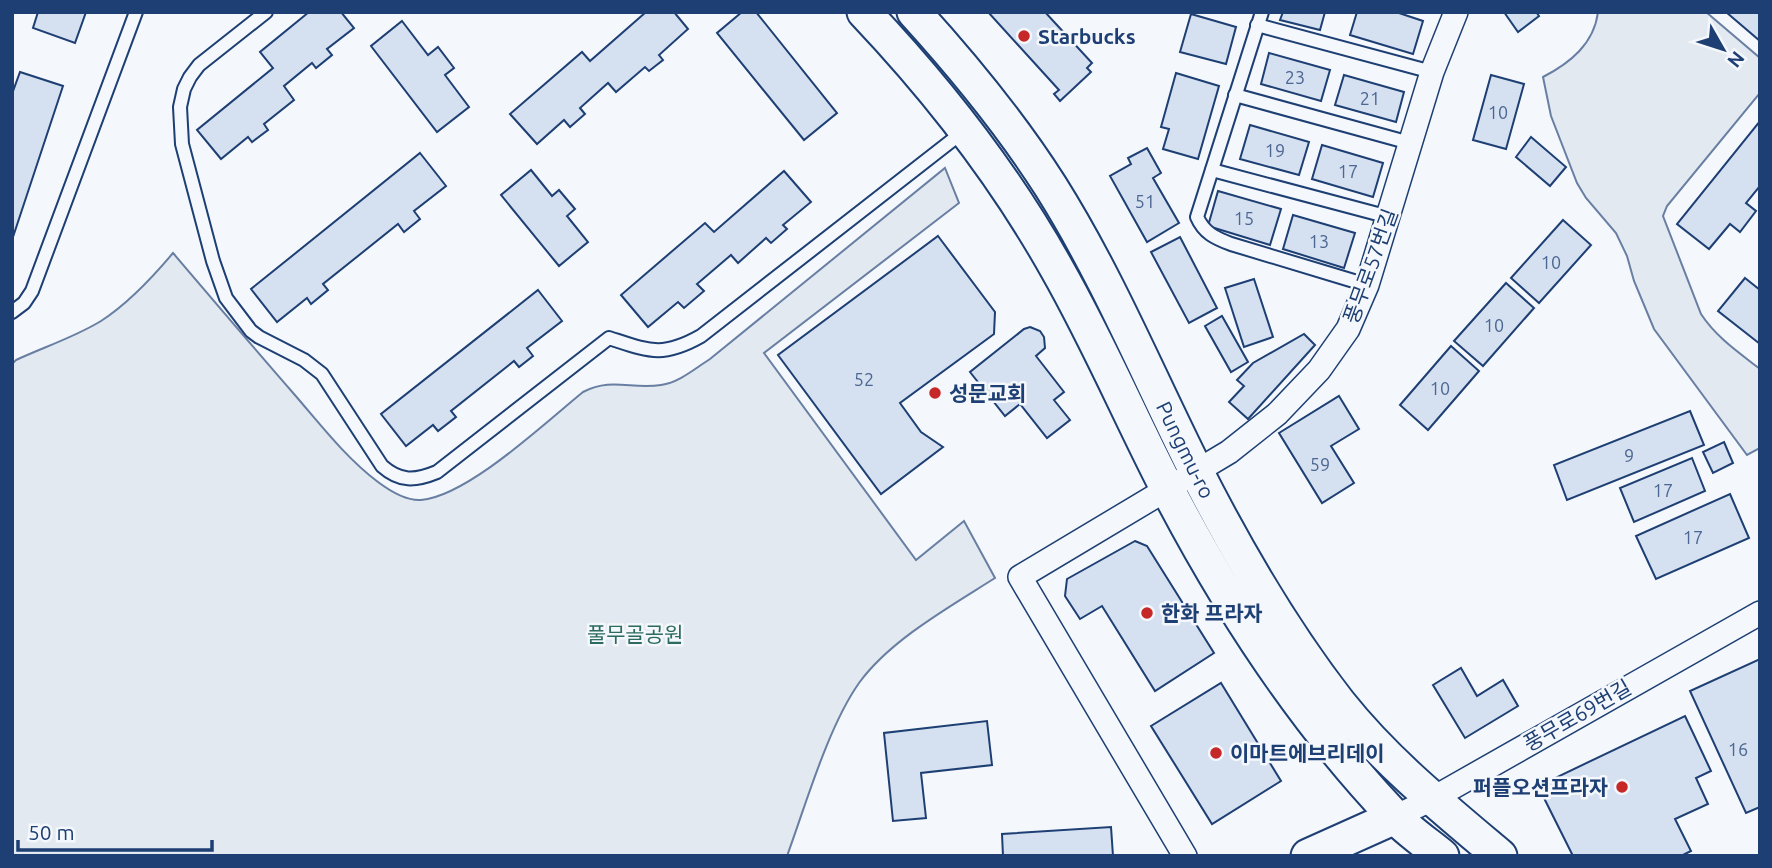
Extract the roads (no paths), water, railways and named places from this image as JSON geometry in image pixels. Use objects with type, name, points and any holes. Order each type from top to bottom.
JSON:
[{"type":"street","name":"Pungmu-ro","points":[[864,12],[964,131],[1027,219],[1058,269],[1167,487],[1264,652],[1329,741],[1395,817],[1442,856]]},
{"type":"street","name":"Pungmu-ro","points":[[914,12],[991,102],[1051,187],[1092,261],[1196,471],[1273,608],[1303,652],[1340,704],[1382,751],[1432,799],[1500,856]]},
{"type":"street","name":"풍무로57번길","points":[[1185,856],[1020,577],[1250,436],[1302,390],[1320,370],[1348,329],[1367,285],[1432,72],[1456,12]]},
{"type":"street","name":"풍무로69번길","points":[[1395,817],[1432,799],[1760,613]]},
{"type":"street","points":[[1308,856],[1395,817]]},
{"type":"street","points":[[1345,856],[1395,817]]},
{"type":"lane","points":[[12,312],[24,303],[32,291],[136,12]]},
{"type":"lane","points":[[266,12],[199,65],[184,89],[180,107],[182,144],[213,261],[226,298],[251,331],[304,360],[322,374],[382,466],[402,479],[413,480],[437,472],[609,338],[659,351],[675,350],[701,336],[964,131]]},
{"type":"lane","points":[[1262,12],[1197,217],[1202,228],[1211,236],[1367,285]]},
{"type":"lane","points":[[1257,25],[1432,72]]},
{"type":"lane","points":[[1235,95],[1410,143]]},
{"type":"lane","points":[[1212,170],[1389,217]]},
{"type":"place","name":"Starbucks","points":[[1024,36]]},
{"type":"place","name":"성문교회","points":[[935,393]]},
{"type":"place","name":"한화 프라자","points":[[1147,613]]},
{"type":"place","name":"이마트에브리데이","points":[[1216,753]]},
{"type":"place","name":"퍼플오션프라자","points":[[1622,787]]},
{"type":"park label","name":"풀무골공원","points":[[635,634]]}]
